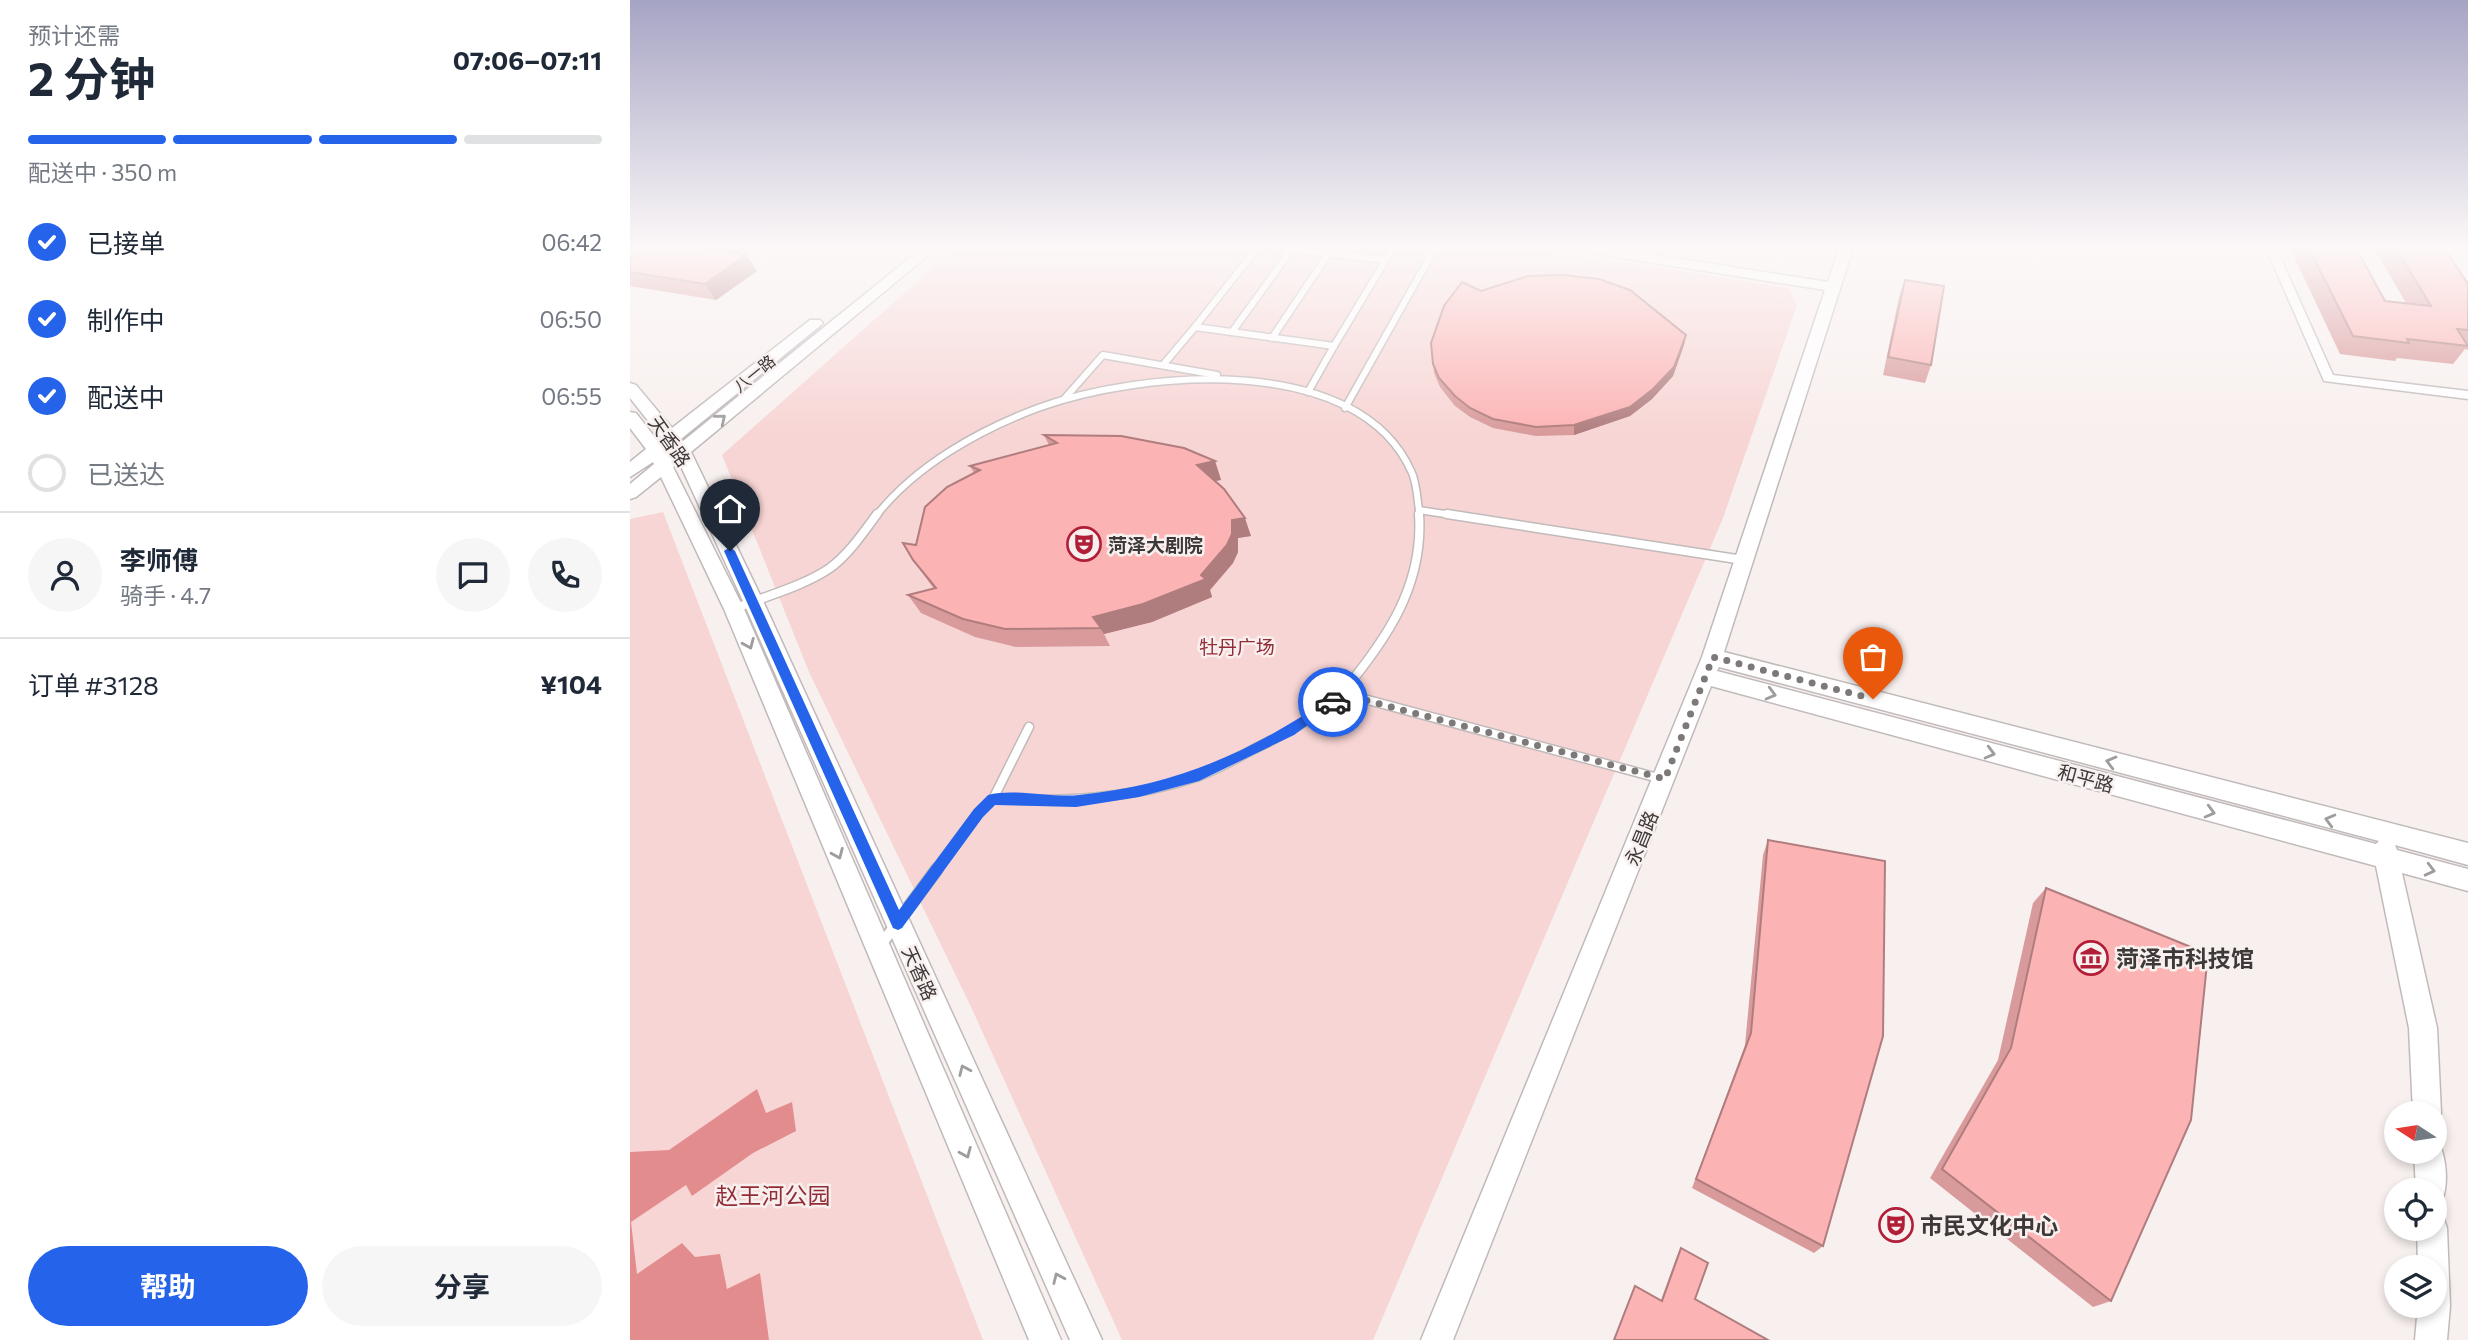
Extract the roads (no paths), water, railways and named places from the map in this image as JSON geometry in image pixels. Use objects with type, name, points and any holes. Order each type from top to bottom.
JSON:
[{"type":"main road","name":"八一路","points":[[630,471],[670,446],[834,311]]},
{"type":"main road","points":[[630,494],[670,446],[848,311]]},
{"type":"main road","name":"永昌路","points":[[1437,1340],[1709,666],[1828,311]]},
{"type":"main road","name":"天香路","points":[[630,388],[670,446],[898,923],[1086,1340]]},
{"type":"main road","name":"天香路","points":[[630,417],[670,446]]},
{"type":"main road","name":"天香路","points":[[744,605],[878,949],[1045,1340]]},
{"type":"main road","name":"和平路","points":[[1709,666],[2468,854]]},
{"type":"main road","name":"和平路","points":[[1709,666],[2468,880]]},
{"type":"main road","points":[[2382,833],[2423,1028],[2426,1101]]},
{"type":"main road","points":[[2431,1340],[2433,1318]]},
{"type":"street","points":[[2298,311],[2328,378],[2468,395]]},
{"type":"lane","points":[[1163,365],[1208,311]]},
{"type":"lane","points":[[1233,332],[1248,311]]},
{"type":"lane","points":[[1272,338],[1290,311]]},
{"type":"lane","points":[[1308,392],[1355,311]]},
{"type":"lane","points":[[1345,408],[1400,311]]},
{"type":"lane","points":[[1195,327],[1334,346]]},
{"type":"lane","points":[[1063,400],[1103,355],[1205,371],[1227,379]]},
{"type":"lane","points":[[744,605],[830,568],[899,490],[968,441],[1010,419],[1102,388],[1163,380],[1227,379],[1308,392],[1332,399],[1383,433],[1401,452],[1413,476],[1422,528],[1415,579],[1385,639],[1342,694],[1326,709],[1290,732],[1199,776],[1139,792],[1076,801],[993,799]]},
{"type":"lane","points":[[1419,510],[1745,561]]},
{"type":"lane","points":[[1342,694],[1665,779]]},
{"type":"lane","points":[[878,949],[978,813],[993,799],[1029,727]]},
{"type":"place","name":"菏泽大剧院","points":[[1084,544]]},
{"type":"place","name":"菏泽市科技馆","points":[[2091,958]]},
{"type":"place","name":"市民文化中心","points":[[1896,1225]]},
{"type":"park label","name":"牡丹广场","points":[[1237,646]]},
{"type":"park label","name":"赵王河公园","points":[[773,1195]]}]
